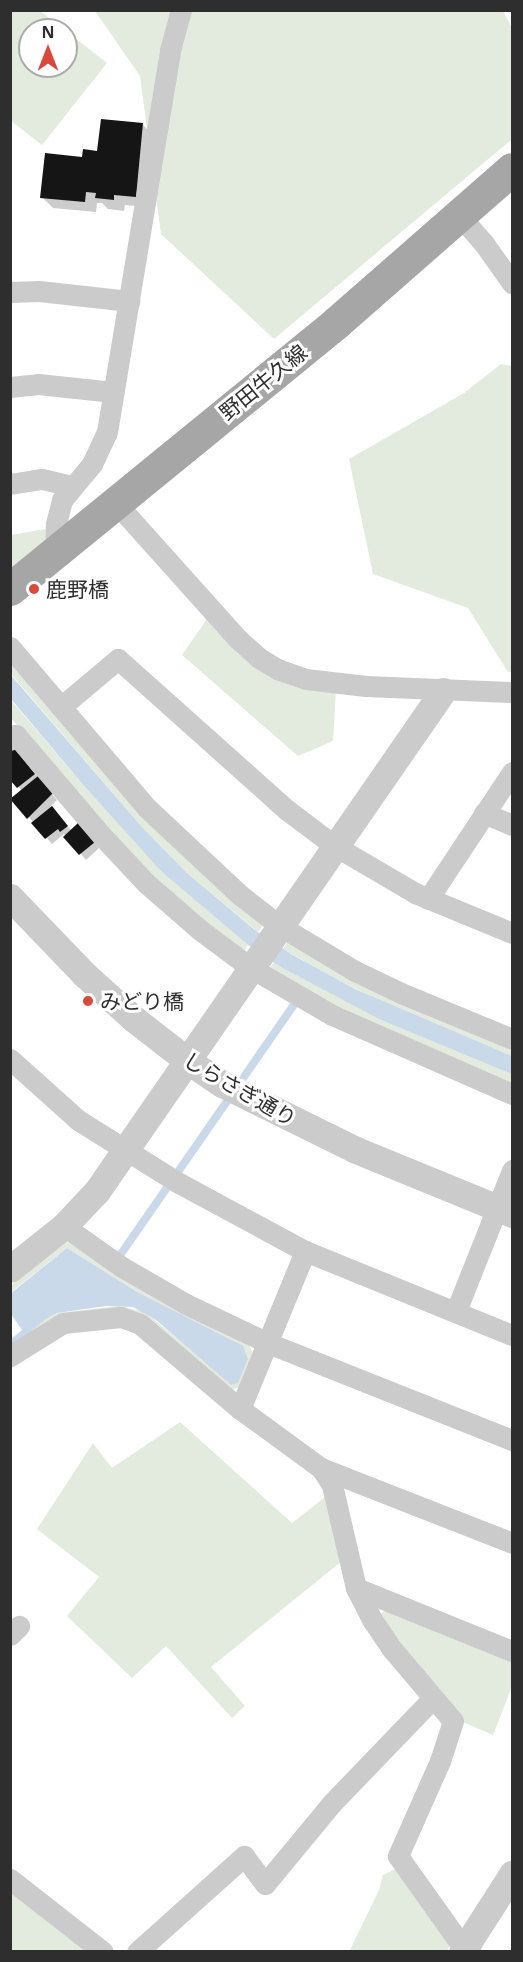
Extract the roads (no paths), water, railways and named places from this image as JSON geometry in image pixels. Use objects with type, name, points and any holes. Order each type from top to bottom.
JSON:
[{"type":"main road","name":"野田牛久線","points":[[10,589],[338,322],[513,169]]},
{"type":"street","points":[[56,550],[58,510],[73,486],[92,464],[107,432],[170,51],[181,10]]},
{"type":"street","points":[[460,216],[513,283]]},
{"type":"street","points":[[10,292],[39,291],[129,300]]},
{"type":"street","points":[[10,387],[38,384],[114,392]]},
{"type":"street","points":[[10,484],[42,479],[73,486]]},
{"type":"street","points":[[115,502],[238,639],[259,658],[277,669],[306,679],[333,683],[442,691],[513,692]]},
{"type":"street","points":[[10,647],[123,780],[171,832],[279,928],[355,971],[400,993],[513,1039]]},
{"type":"street","points":[[62,706],[118,659],[288,810],[335,846],[428,899],[513,933]]},
{"type":"street","points":[[11,1268],[64,1226],[97,1191],[442,691]]},
{"type":"street","points":[[10,740],[16,735],[102,836],[146,883],[200,930],[333,1015],[513,1094]]},
{"type":"street","points":[[428,899],[513,772]]},
{"type":"street","points":[[484,813],[513,825]]},
{"type":"street","name":"しらさぎ通り","points":[[10,897],[85,975],[134,1019],[222,1084],[311,1129],[505,1211]]},
{"type":"street","points":[[10,1059],[78,1120],[179,1184],[305,1251],[513,1335]]},
{"type":"street","points":[[456,1311],[505,1211],[513,1170]]},
{"type":"street","points":[[64,1226],[122,1266],[186,1304],[268,1342],[513,1440]]},
{"type":"street","points":[[240,1408],[305,1251]]},
{"type":"street","points":[[10,1356],[63,1323],[121,1317],[140,1324],[240,1408],[321,1468],[513,1542]]},
{"type":"street","points":[[321,1468],[332,1485],[356,1588],[392,1649],[432,1699],[453,1721],[440,1761],[398,1856],[466,1950],[513,1874]]},
{"type":"street","points":[[356,1588],[512,1649]]},
{"type":"street","points":[[137,1952],[244,1856],[266,1884],[333,1803],[432,1699]]},
{"type":"street","points":[[10,1879],[103,1952]]},
{"type":"water","points":[[10,674],[142,827],[187,873],[255,930],[291,954],[357,990],[512,1056],[512,1074],[379,1019],[279,966],[248,945],[161,871],[85,787],[11,699]]},
{"type":"water","points":[[291,1002],[298,1006],[123,1258],[116,1254]]},
{"type":"water","points":[[67,1248],[139,1293],[243,1346],[248,1359],[238,1383],[231,1385],[156,1320],[133,1307],[106,1306],[57,1313],[46,1319],[11,1349],[10,1340],[22,1330],[11,1314],[11,1293]]},
{"type":"place","name":"鹿野橋","points":[[34,589]]},
{"type":"place","name":"みどり橋","points":[[88,1001]]}]
